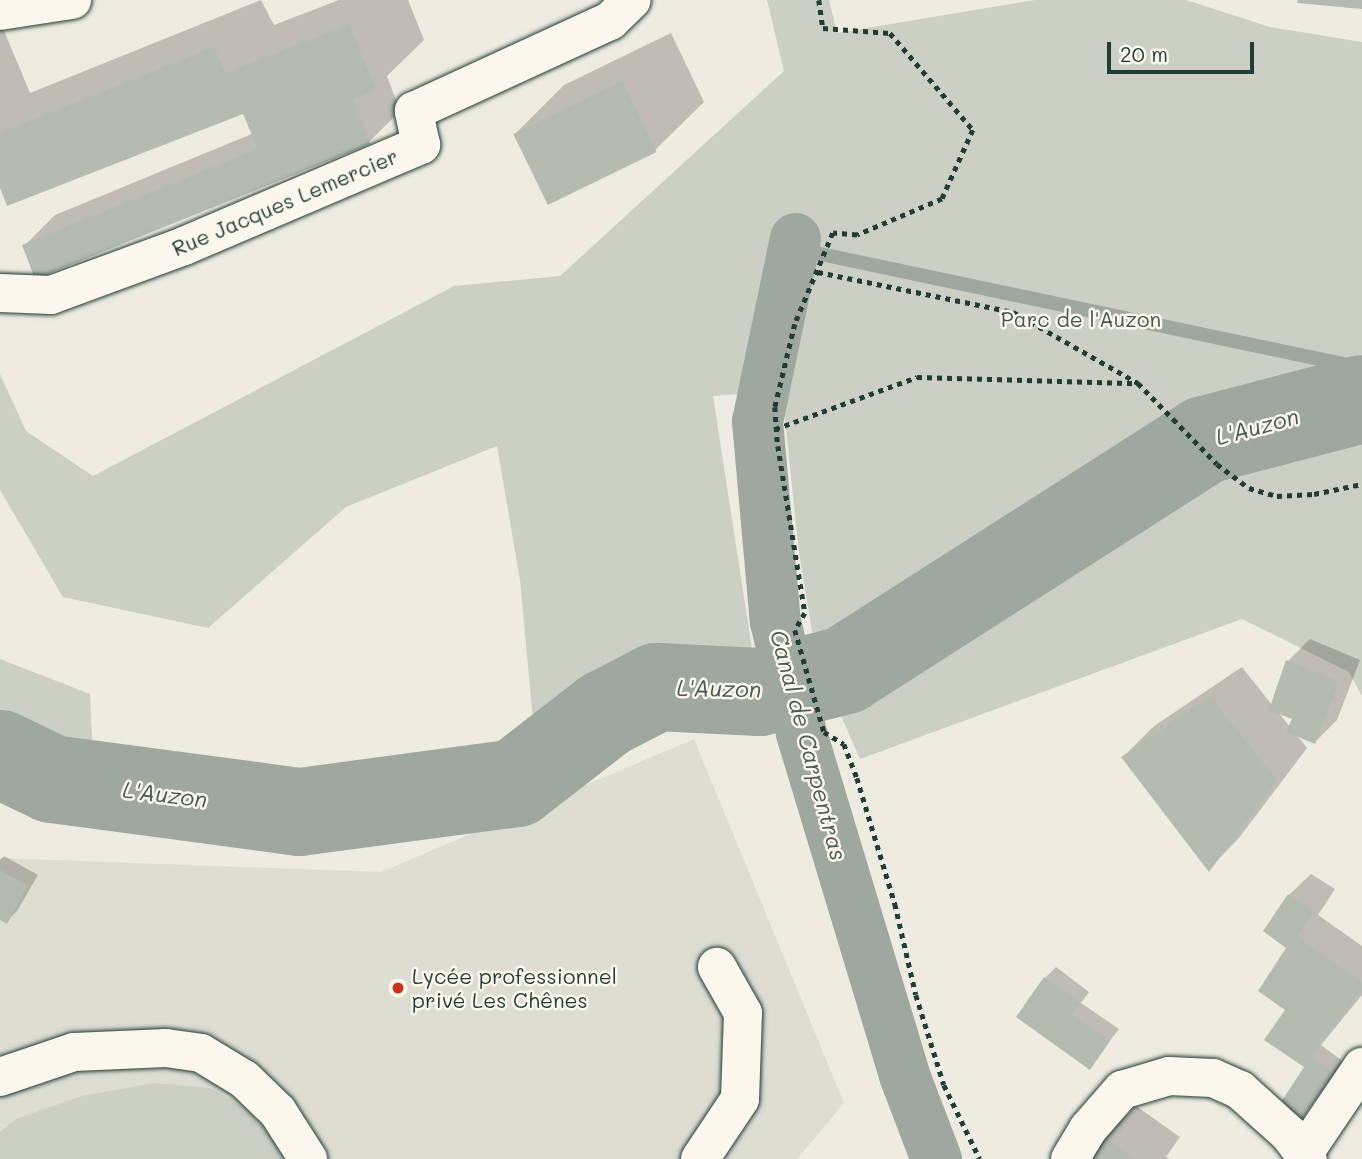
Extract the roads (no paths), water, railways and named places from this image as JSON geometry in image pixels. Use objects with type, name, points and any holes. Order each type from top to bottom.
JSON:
[{"type":"street","points":[[0,11],[72,0]]},
{"type":"street","name":"Rue Jacques Lemercier","points":[[0,293],[51,295],[184,246],[421,145],[414,111],[610,21],[632,0]]},
{"type":"street","points":[[700,1159],[740,1099],[743,1013],[717,967]]},
{"type":"street","points":[[0,1077],[75,1052],[166,1048],[201,1053],[244,1079],[278,1112],[307,1159]]},
{"type":"street","points":[[1070,1159],[1088,1129],[1122,1090],[1169,1076],[1213,1078],[1240,1090],[1289,1134],[1306,1156],[1362,1067]]},
{"type":"waterway","name":"Canal de Carpentras","points":[[795,238],[757,421],[775,621],[801,733],[904,1075],[936,1159]]},
{"type":"waterway","points":[[792,248],[1362,368]]},
{"type":"waterway","name":"L'Auzon","points":[[0,754],[52,779],[300,812],[516,783],[605,714],[657,687],[759,692],[845,670],[1205,440],[1362,399]]},
{"type":"place","name":"Lycée professionnel privé Les Chênes","points":[[398,988]]},
{"type":"park label","name":"Parc de l'Auzon","points":[[1081,319]]}]
